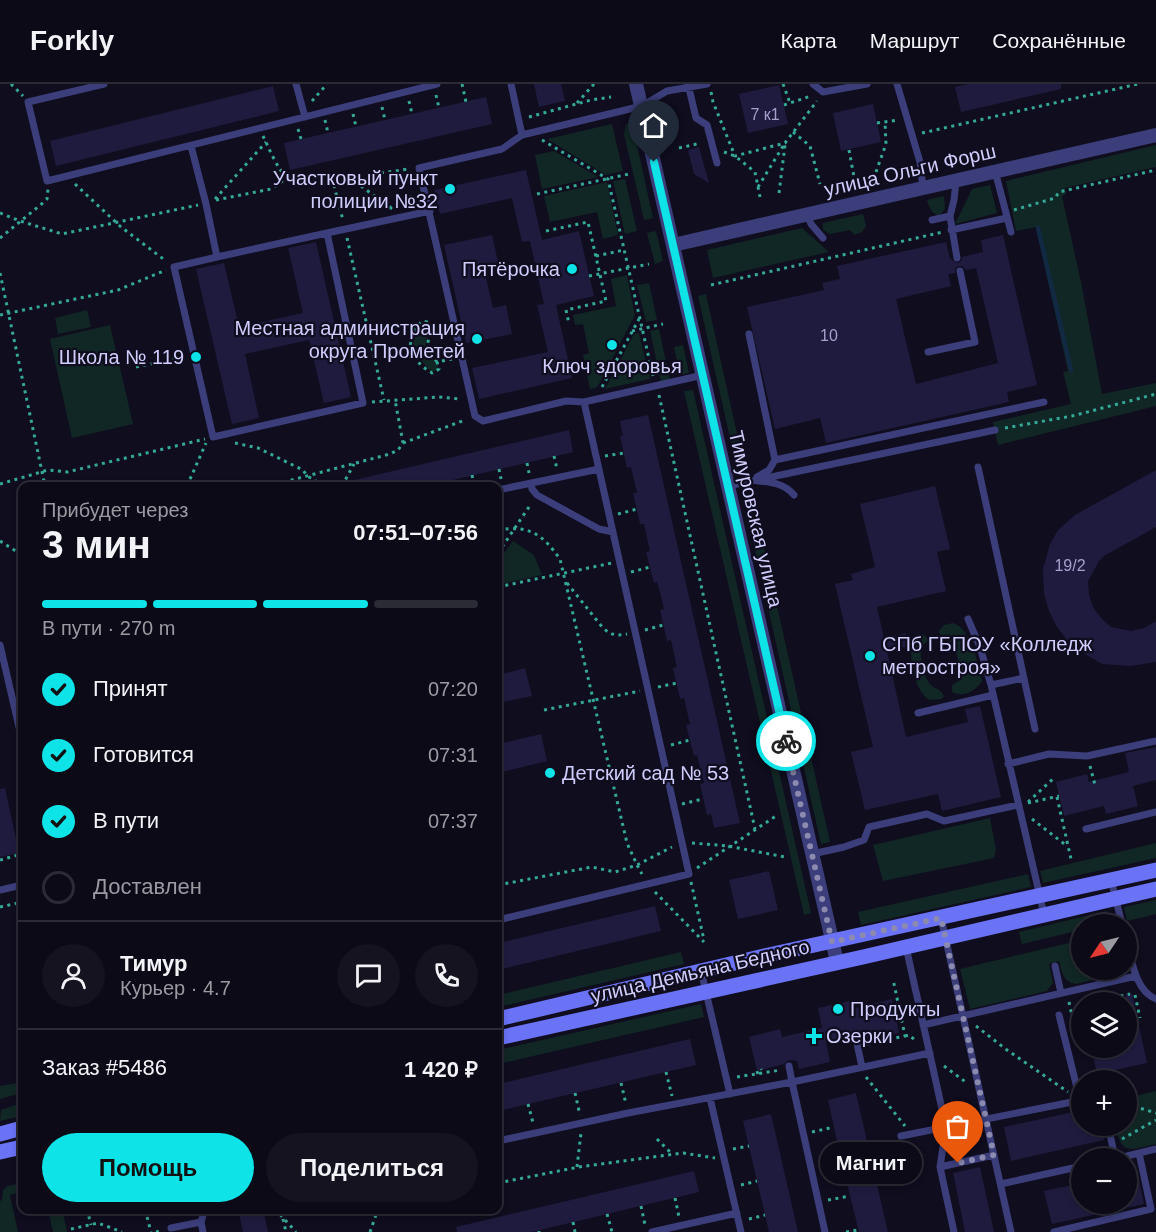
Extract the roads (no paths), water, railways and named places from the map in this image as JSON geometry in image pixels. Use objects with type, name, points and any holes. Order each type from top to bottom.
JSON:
[{"type":"street","name":"Тимуровская улица","points":[[636,84],[837,962]]},
{"type":"street","name":"улица Ольги Форш","points":[[673,245],[1156,135]]},
{"type":"street","name":"улица Демьяна Бедного","points":[[502,1018],[701,971],[1156,870]]},
{"type":"street","name":"улица Демьяна Бедного","points":[[502,1037],[1156,889]]},
{"type":"street","points":[[0,1134],[18,1129]]},
{"type":"street","points":[[0,1152],[18,1148]]},
{"type":"lane","points":[[104,84],[28,102],[47,181],[258,129],[304,114],[435,84]]},
{"type":"lane","points":[[296,84],[304,114]]},
{"type":"lane","points":[[511,84],[519,119],[526,134]]},
{"type":"lane","points":[[703,375],[584,402],[566,400],[483,421],[475,416],[419,168],[502,149],[526,134],[642,106],[667,91],[708,84]]},
{"type":"lane","points":[[813,84],[823,92],[867,84]]},
{"type":"lane","points":[[897,84],[920,162],[923,188]]},
{"type":"lane","points":[[689,86],[696,118],[707,125],[717,163]]},
{"type":"lane","points":[[191,146],[210,202],[217,258]]},
{"type":"lane","points":[[995,171],[1011,232]]},
{"type":"lane","points":[[956,180],[950,216],[957,258]]},
{"type":"lane","points":[[327,233],[363,403],[213,437],[174,267],[327,233],[430,211]]},
{"type":"lane","points":[[807,214],[811,224],[823,238]]},
{"type":"lane","points":[[932,220],[950,216]]},
{"type":"lane","points":[[951,230],[1007,218]]},
{"type":"lane","points":[[928,352],[975,342],[960,271]]},
{"type":"lane","points":[[749,334],[775,460],[769,470],[752,480]]},
{"type":"lane","points":[[502,919],[689,874],[584,402]]},
{"type":"lane","points":[[775,460],[1044,402]]},
{"type":"lane","points":[[728,486],[995,430]]},
{"type":"lane","points":[[978,467],[1035,729]]},
{"type":"lane","points":[[502,489],[599,469]]},
{"type":"lane","points":[[752,480],[772,482],[788,489],[794,495]]},
{"type":"lane","points":[[531,483],[537,495],[599,529],[613,532]]},
{"type":"lane","points":[[968,619],[980,647],[991,685],[1044,915]]},
{"type":"lane","points":[[0,645],[18,723]]},
{"type":"lane","points":[[991,685],[1024,678]]},
{"type":"lane","points":[[918,713],[993,695]]},
{"type":"lane","points":[[1008,764],[1049,754],[1087,756],[1156,741]]},
{"type":"lane","points":[[812,854],[864,840],[869,827],[927,814],[944,821],[1018,807]]},
{"type":"lane","points":[[1086,829],[1156,812]]},
{"type":"lane","points":[[1111,880],[1119,914]]},
{"type":"lane","points":[[0,890],[18,886]]},
{"type":"lane","points":[[941,918],[1011,1232]]},
{"type":"lane","points":[[906,947],[946,1127],[940,1167],[954,1232]]},
{"type":"lane","points":[[1055,966],[1061,993]]},
{"type":"lane","points":[[701,971],[730,1095]]},
{"type":"lane","points":[[1137,978],[1147,994],[1156,999]]},
{"type":"lane","points":[[923,1024],[1118,980]]},
{"type":"lane","points":[[1059,1015],[1073,1070]]},
{"type":"lane","points":[[856,1043],[862,1067]]},
{"type":"lane","points":[[502,1140],[930,1053]]},
{"type":"lane","points":[[789,1067],[825,1232]]},
{"type":"lane","points":[[710,1098],[741,1232]]},
{"type":"lane","points":[[901,1136],[1071,1102]]},
{"type":"lane","points":[[1054,1232],[1151,1209],[1139,1153],[1156,1149]]},
{"type":"lane","points":[[940,1167],[994,1155]]},
{"type":"lane","points":[[1000,1184],[1071,1168]]},
{"type":"lane","points":[[652,1232],[737,1213]]},
{"type":"lane","points":[[203,1214],[201,1222],[203,1232]]},
{"type":"lane","points":[[171,1228],[201,1222]]},
{"type":"waterway","points":[[1038,228],[1071,370]]},
{"type":"place","name":"Участковый пункт полиции №32","points":[[450,189]]},
{"type":"place","name":"Пятёрочка","points":[[572,269]]},
{"type":"place","name":"Местная администрация округа Прометей","points":[[477,339]]},
{"type":"place","name":"Ключ здоровья","points":[[612,345]]},
{"type":"place","name":"Школа № 119","points":[[196,357]]},
{"type":"place","name":"СПб ГБПОУ «Колледж метростроя»","points":[[870,656]]},
{"type":"place","name":"Детский сад № 53","points":[[550,773]]},
{"type":"place","name":"Продукты","points":[[838,1009]]},
{"type":"place","name":"Озерки","points":[[814,1036]]},
{"type":"place","name":"Магнит","points":[[958,1163]]}]
